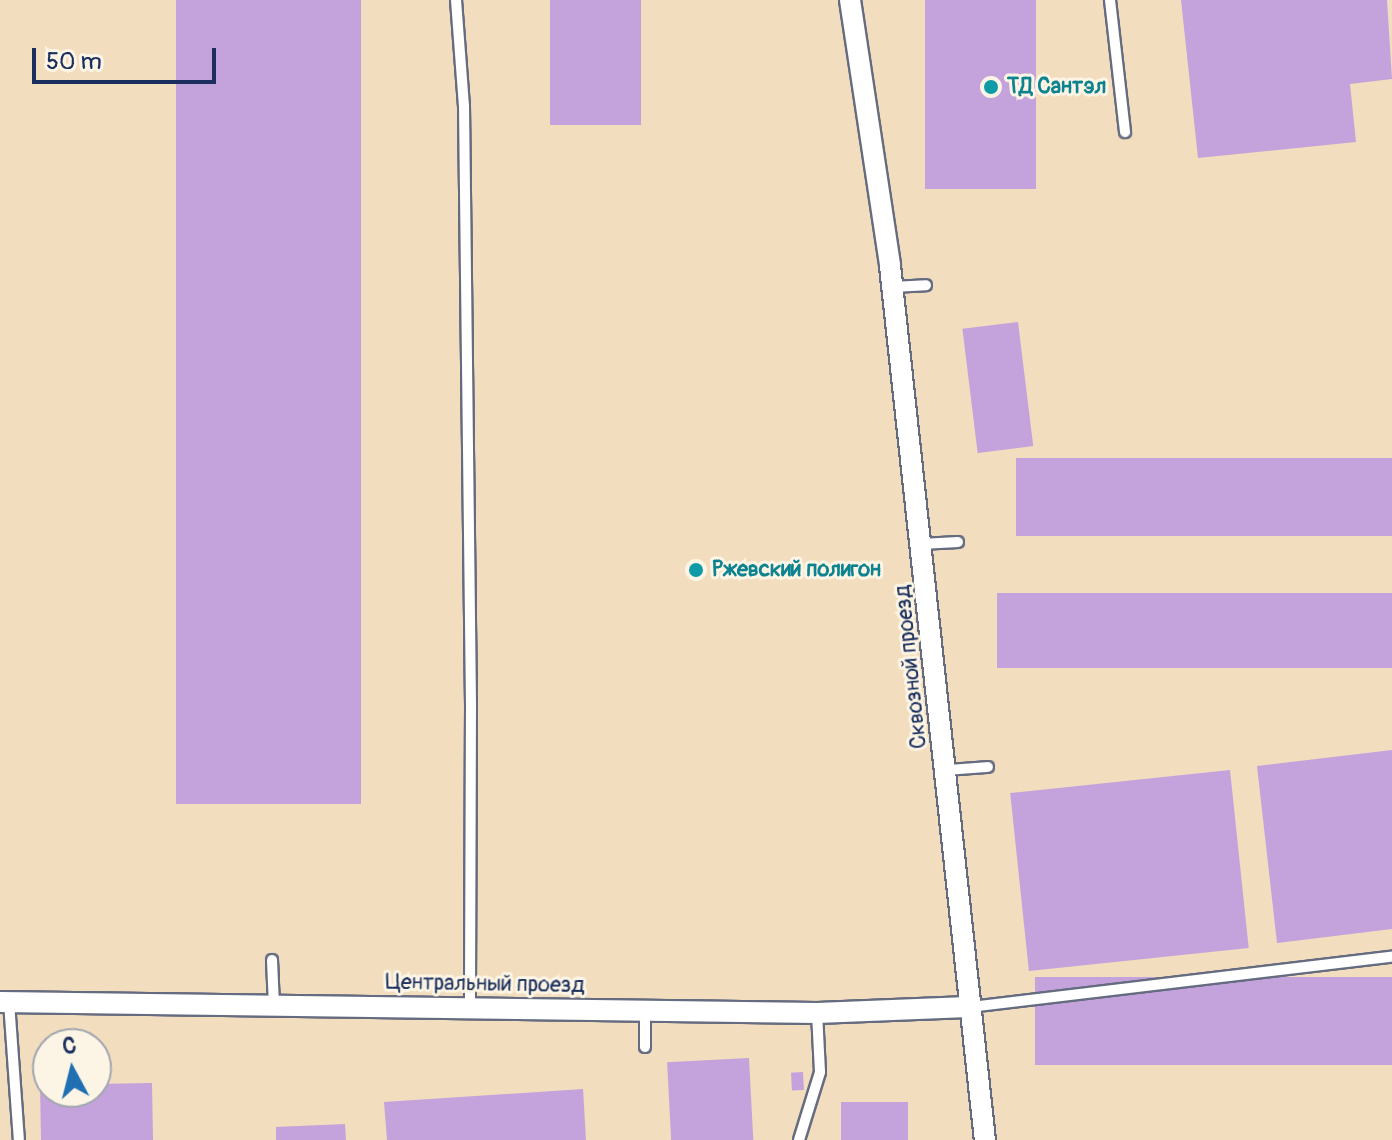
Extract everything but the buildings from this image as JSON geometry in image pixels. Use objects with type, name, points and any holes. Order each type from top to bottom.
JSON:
[{"type":"street","name":"Сквозной проезд","points":[[850,0],[892,287],[947,770],[968,1007],[985,1140]]},
{"type":"street","name":"Центральный проезд","points":[[5,1002],[817,1013],[968,1007]]},
{"type":"lane","points":[[456,0],[464,106],[471,705],[470,1007]]},
{"type":"lane","points":[[1110,0],[1125,132]]},
{"type":"lane","points":[[892,287],[926,285]]},
{"type":"lane","points":[[921,544],[958,542]]},
{"type":"lane","points":[[947,770],[988,767]]},
{"type":"lane","points":[[968,1007],[1392,957]]},
{"type":"lane","points":[[272,960],[274,1005]]},
{"type":"lane","points":[[5,1002],[19,1140]]},
{"type":"lane","points":[[645,1010],[645,1047]]},
{"type":"lane","points":[[799,1140],[820,1072],[817,1013]]},
{"type":"place","name":"ТД Сантэл","points":[[991,87]]},
{"type":"place","name":"Ржевский полигон","points":[[696,570]]}]
